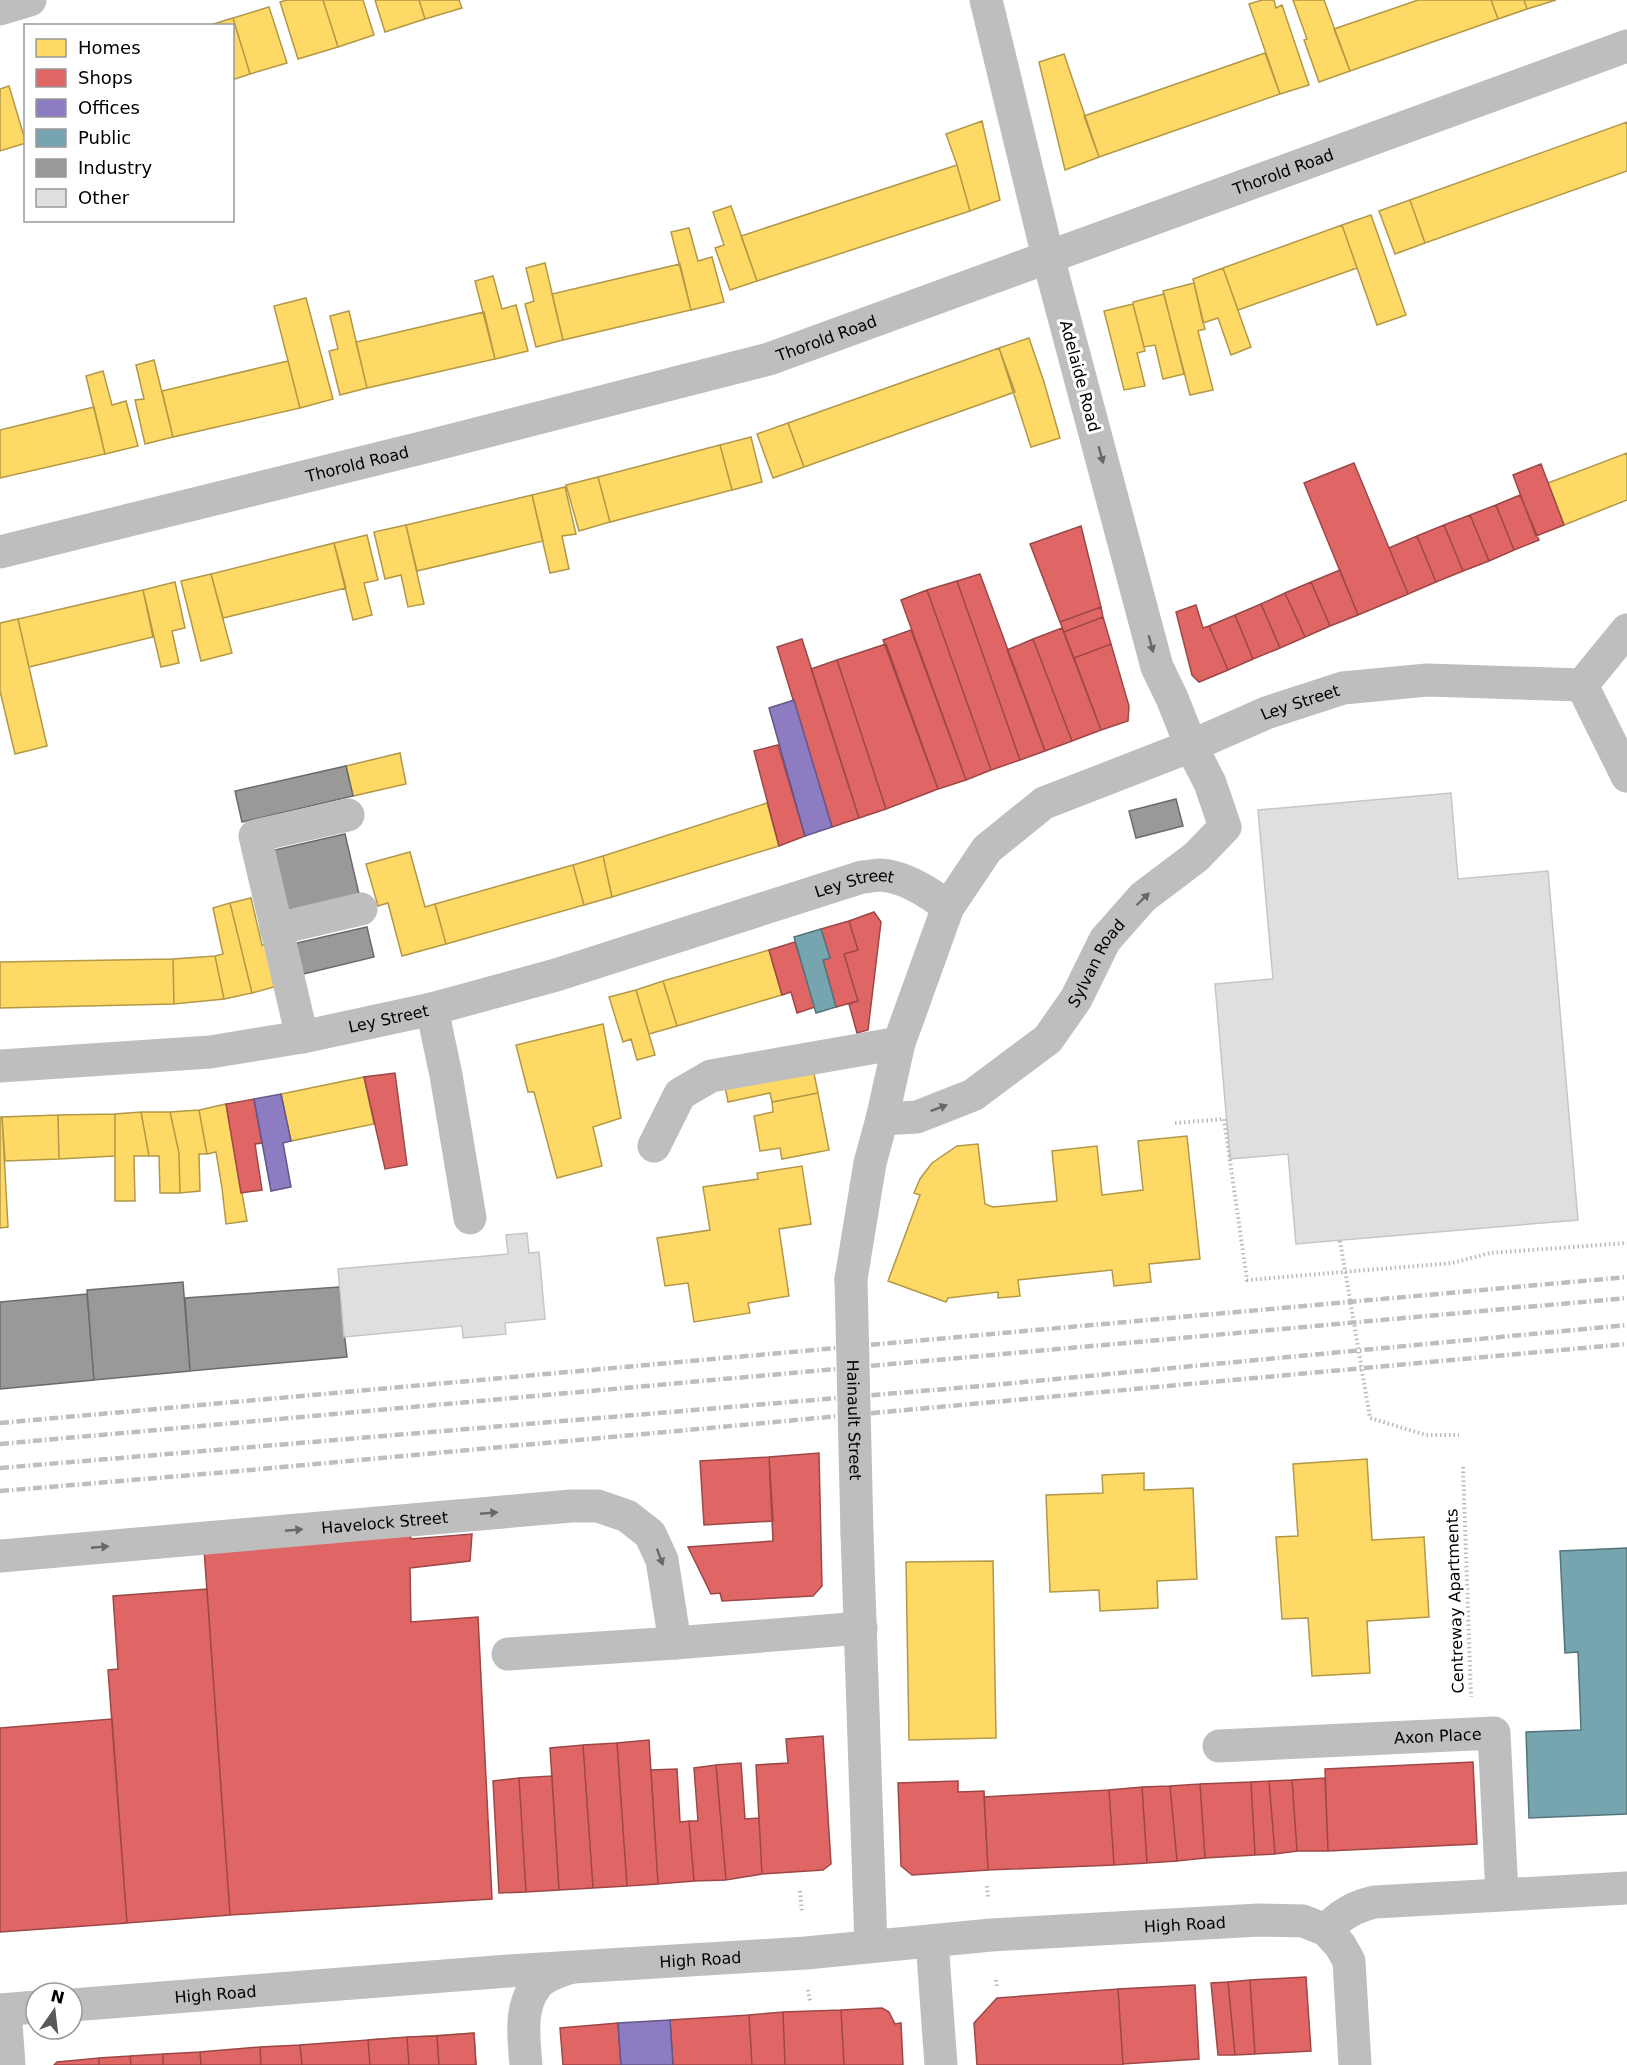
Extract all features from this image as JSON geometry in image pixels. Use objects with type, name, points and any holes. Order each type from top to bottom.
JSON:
[{"type":"street","points":[[0,9],[30,0]]},
{"type":"street","name":"Adelaide Road","points":[[987,0],[1048,257],[1157,667],[1191,746]]},
{"type":"street","name":"Thorold Road","points":[[0,552],[769,359],[1627,46]]},
{"type":"street","points":[[1627,630],[1582,685],[1627,776]]},
{"type":"street","name":"Ley Street","points":[[0,1066],[210,1052],[302,1037],[432,1009],[556,975],[862,878],[881,875],[899,880],[932,894],[948,907],[987,849],[1044,803],[1191,746],[1266,713],[1343,688],[1427,680],[1582,685]]},
{"type":"street","name":"Sylvan Road","points":[[882,1119],[917,1117],[973,1095],[1048,1038],[1076,999],[1105,940],[1143,897],[1196,857],[1225,828],[1210,783],[1191,746]]},
{"type":"street","points":[[302,1037],[255,836],[348,815]]},
{"type":"street","name":"Hainault Street","points":[[871,1946],[851,1279],[870,1163],[899,1043],[948,907]]},
{"type":"street","points":[[276,929],[361,909]]},
{"type":"street","points":[[432,1009],[446,1075],[470,1218]]},
{"type":"street","points":[[654,1146],[681,1094],[711,1077],[899,1043]]},
{"type":"street","name":"Havelock Street","points":[[0,1556],[55,1559],[571,1506],[598,1506],[627,1516],[650,1534],[663,1560],[675,1643]]},
{"type":"street","points":[[508,1654],[861,1628]]},
{"type":"street","name":"Axon Place","points":[[1219,1746],[1494,1732],[1502,1894]]},
{"type":"street","points":[[1355,2065],[1349,1961],[1340,1945],[1326,1930],[1336,1920],[1359,1905],[1502,1894],[1627,1888]]},
{"type":"street","name":"High Road","points":[[84,2004],[573,1967],[806,1953],[992,1935],[1259,1920],[1303,1921],[1326,1930]]},
{"type":"street","points":[[932,1941],[941,2065]]},
{"type":"street","points":[[526,2065],[524,2035],[527,2005],[536,1986],[551,1975],[573,1967]]},
{"type":"street","points":[[9,2065],[14,2009]]},
{"type":"path","points":[[1175,1123],[1224,1119],[1247,1280],[1452,1263],[1490,1254],[1627,1243]]},
{"type":"path","points":[[1340,1241],[1370,1418],[1426,1436],[1459,1435]]},
{"type":"path","name":"Centreway Apartments","points":[[1463,1467],[1472,1734]]},
{"type":"path","points":[[987,1886],[988,1902]]},
{"type":"path","points":[[800,1892],[802,1913]]},
{"type":"path","points":[[996,1980],[997,1988]]},
{"type":"path","points":[[808,1990],[810,2001]]},
{"type":"building: Homes","points":[[323,0],[338,47],[298,59],[280,2]]},
{"type":"building: Homes","points":[[323,0],[363,0],[374,35],[338,47]]},
{"type":"building: Homes","points":[[375,0],[419,0],[425,19],[385,32]]},
{"type":"building: Homes","points":[[419,0],[459,0],[462,8],[425,19]]},
{"type":"building: Homes","points":[[1262,0],[1274,0],[1276,8],[1282,5],[1309,85],[1280,94],[1249,4]]},
{"type":"building: Homes","points":[[1293,0],[1324,0],[1350,71],[1319,82]]},
{"type":"building: Homes","points":[[1418,0],[1491,0],[1498,19],[1350,71],[1334,29]]},
{"type":"building: Homes","points":[[1491,0],[1524,0],[1527,9],[1498,19]]},
{"type":"building: Homes","points":[[1524,0],[1556,0],[1527,9]]},
{"type":"building: Homes","points":[[269,7],[287,63],[250,74],[233,18]]},
{"type":"building: Homes","points":[[233,18],[250,74],[234,79],[234,24],[214,24]]},
{"type":"building: Homes","points":[[1265,53],[1280,94],[1099,157],[1084,116]]},
{"type":"building: Homes","points":[[1064,54],[1099,157],[1065,170],[1039,62]]},
{"type":"building: Homes","points":[[9,86],[24,136],[24,144],[0,151],[0,89]]},
{"type":"building: Homes","points":[[982,121],[1000,200],[970,211],[946,134]]},
{"type":"building: Homes","points":[[1627,122],[1627,171],[1425,243],[1410,200]]},
{"type":"building: Homes","points":[[957,165],[970,211],[757,281],[741,236]]},
{"type":"building: Homes","points":[[1410,200],[1425,243],[1395,254],[1379,211]]},
{"type":"building: Homes","points":[[731,206],[757,281],[730,290],[715,248],[724,245],[713,212]]},
{"type":"building: Homes","points":[[1371,215],[1406,315],[1377,325],[1342,225]]},
{"type":"building: Homes","points":[[1342,225],[1357,268],[1238,310],[1223,268]]},
{"type":"building: Homes","points":[[689,228],[698,261],[712,257],[724,302],[691,310],[671,232]]},
{"type":"building: Homes","points":[[545,263],[563,340],[536,347],[525,304],[534,301],[526,268]]},
{"type":"building: Homes","points":[[680,264],[691,310],[563,340],[552,294]]},
{"type":"building: Homes","points":[[1223,268],[1251,347],[1231,355],[1218,318],[1203,323],[1193,279]]},
{"type":"building: Homes","points":[[493,276],[502,309],[516,305],[528,351],[495,359],[475,281]]},
{"type":"building: Homes","points":[[1194,283],[1205,329],[1198,331],[1213,390],[1190,395],[1163,291]]},
{"type":"building: Homes","points":[[1164,294],[1184,374],[1163,379],[1155,345],[1144,347],[1133,302]]},
{"type":"building: Homes","points":[[306,298],[333,399],[300,408],[274,306]]},
{"type":"building: Homes","points":[[1133,304],[1145,351],[1137,353],[1145,386],[1124,390],[1104,311]]},
{"type":"building: Homes","points":[[349,311],[367,388],[340,395],[329,351],[338,349],[330,316]]},
{"type":"building: Homes","points":[[484,312],[495,359],[367,388],[356,342]]},
{"type":"building: Homes","points":[[1029,338],[1060,438],[1031,447],[999,348]]},
{"type":"building: Homes","points":[[999,348],[1015,392],[804,467],[788,423]]},
{"type":"building: Homes","points":[[154,360],[173,437],[145,444],[135,400],[144,399],[136,365]]},
{"type":"building: Homes","points":[[288,361],[300,408],[173,437],[162,391]]},
{"type":"building: Homes","points":[[103,371],[112,405],[126,401],[138,446],[105,454],[86,376]]},
{"type":"building: Homes","points":[[94,407],[105,454],[0,478],[0,430]]},
{"type":"building: Homes","points":[[788,423],[804,467],[773,478],[757,434]]},
{"type":"building: Homes","points":[[751,437],[762,482],[732,490],[720,445]]},
{"type":"building: Homes","points":[[720,445],[732,490],[610,522],[598,477]]},
{"type":"building: Homes","points":[[1627,453],[1627,500],[1564,525],[1548,483]]},
{"type":"building: Homes","points":[[598,477],[610,522],[579,531],[566,485]]},
{"type":"building: Homes","points":[[565,487],[576,534],[562,536],[569,569],[550,573],[532,495]]},
{"type":"building: Homes","points":[[532,495],[543,541],[417,571],[406,525]]},
{"type":"building: Homes","points":[[406,525],[424,604],[408,607],[401,575],[385,579],[374,532]]},
{"type":"building: Homes","points":[[367,535],[378,580],[364,583],[372,615],[353,620],[334,543]]},
{"type":"building: Homes","points":[[334,543],[346,588],[223,618],[211,574]]},
{"type":"building: Homes","points":[[211,574],[232,653],[201,661],[181,581]]},
{"type":"building: Homes","points":[[175,582],[185,628],[172,631],[179,663],[161,667],[143,590]]},
{"type":"building: Homes","points":[[143,590],[153,637],[29,667],[18,619]]},
{"type":"building: Homes","points":[[18,619],[47,746],[15,754],[0,691],[0,623]]},
{"type":"building: Homes","points":[[400,753],[406,784],[353,796],[346,766]]},
{"type":"building: Homes","points":[[767,803],[779,846],[612,897],[603,856]]},
{"type":"building: Homes","points":[[410,852],[425,907],[435,904],[446,944],[402,956],[388,903],[378,906],[366,864]]},
{"type":"building: Homes","points":[[603,856],[612,897],[584,905],[573,865]]},
{"type":"building: Homes","points":[[573,865],[584,905],[446,944],[435,904]]},
{"type":"building: Homes","points":[[251,898],[262,945],[271,943],[281,985],[252,993],[230,903]]},
{"type":"building: Homes","points":[[230,903],[252,993],[224,999],[215,956],[223,954],[213,908]]},
{"type":"building: Homes","points":[[769,950],[782,995],[677,1026],[663,981]]},
{"type":"building: Homes","points":[[215,956],[224,999],[174,1004],[173,959]]},
{"type":"building: Homes","points":[[173,959],[174,1004],[0,1008],[0,962]]},
{"type":"building: Homes","points":[[663,981],[677,1026],[649,1034],[636,990]]},
{"type":"building: Homes","points":[[636,990],[655,1055],[637,1060],[631,1039],[623,1042],[609,997]]},
{"type":"building: Homes","points":[[603,1024],[621,1118],[593,1127],[602,1166],[557,1178],[534,1092],[528,1092],[516,1045]]},
{"type":"building: Homes","points":[[812,1064],[818,1093],[772,1102],[770,1093],[728,1102],[724,1081]]},
{"type":"building: Homes","points":[[364,1077],[374,1124],[291,1141],[281,1094]]},
{"type":"building: Homes","points":[[818,1093],[829,1150],[782,1159],[780,1148],[760,1151],[754,1116],[773,1112],[772,1102]]},
{"type":"building: Homes","points":[[226,1104],[247,1221],[226,1224],[216,1152],[207,1154],[199,1110]]},
{"type":"building: Homes","points":[[199,1110],[207,1154],[199,1154],[200,1191],[180,1193],[179,1153],[170,1112]]},
{"type":"building: Homes","points":[[141,1112],[149,1156],[134,1156],[135,1201],[115,1201],[115,1114]]},
{"type":"building: Homes","points":[[141,1112],[170,1112],[179,1153],[180,1193],[160,1193],[159,1156],[149,1156]]},
{"type":"building: Homes","points":[[115,1114],[115,1156],[59,1159],[58,1115]]},
{"type":"building: Homes","points":[[58,1115],[59,1159],[5,1161],[2,1117]]},
{"type":"building: Homes","points":[[0,1117],[2,1117],[8,1227],[0,1228]]},
{"type":"building: Homes","points":[[1187,1136],[1200,1259],[1149,1264],[1151,1282],[1114,1286],[1112,1270],[1018,1280],[1020,1296],[998,1298],[998,1292],[948,1298],[946,1302],[888,1281],[920,1195],[914,1193],[920,1179],[932,1163],[957,1146],[978,1144],[985,1204],[993,1207],[1057,1201],[1052,1151],[1097,1146],[1102,1195],[1143,1190],[1138,1141]]},
{"type":"building: Homes","points":[[802,1166],[811,1224],[779,1229],[789,1296],[748,1303],[750,1313],[694,1322],[688,1283],[665,1286],[657,1238],[710,1230],[703,1187],[758,1179],[757,1173]]},
{"type":"building: Homes","points":[[1367,1459],[1372,1540],[1424,1537],[1429,1617],[1367,1621],[1370,1673],[1312,1676],[1308,1618],[1282,1619],[1276,1537],[1298,1536],[1293,1464]]},
{"type":"building: Homes","points":[[1144,1473],[1144,1490],[1193,1488],[1197,1579],[1157,1581],[1158,1608],[1100,1611],[1099,1590],[1050,1592],[1046,1495],[1103,1493],[1102,1475]]},
{"type":"building: Homes","points":[[993,1561],[996,1738],[909,1740],[906,1562]]},
{"type":"building: Homes","points":[[474,2033],[476,2065],[370,2065],[368,2040]]},
{"type":"building: Shops","points":[[1354,463],[1408,594],[1358,615],[1304,483]]},
{"type":"building: Shops","points":[[1541,464],[1564,525],[1536,536],[1513,475]]},
{"type":"building: Shops","points":[[1520,495],[1539,540],[1514,550],[1496,505]]},
{"type":"building: Shops","points":[[1496,505],[1514,550],[1489,561],[1470,515]]},
{"type":"building: Shops","points":[[1470,515],[1489,561],[1463,571],[1444,525]]},
{"type":"building: Shops","points":[[1444,525],[1463,571],[1436,582],[1417,536]]},
{"type":"building: Shops","points":[[1081,526],[1101,607],[1060,622],[1030,544]]},
{"type":"building: Shops","points":[[1417,536],[1436,582],[1408,594],[1389,548]]},
{"type":"building: Shops","points":[[1340,570],[1358,615],[1330,626],[1311,582]]},
{"type":"building: Shops","points":[[980,574],[1045,751],[1020,760],[957,581]]},
{"type":"building: Shops","points":[[957,581],[1020,760],[991,770],[927,590]]},
{"type":"building: Shops","points":[[1311,582],[1330,626],[1305,637],[1285,593]]},
{"type":"building: Shops","points":[[927,590],[991,770],[966,780],[901,600]]},
{"type":"building: Shops","points":[[1285,593],[1305,637],[1280,648],[1261,604]]},
{"type":"building: Shops","points":[[1261,604],[1280,648],[1253,659],[1235,615]]},
{"type":"building: Shops","points":[[1196,605],[1203,628],[1209,626],[1228,670],[1199,682],[1192,675],[1176,612]]},
{"type":"building: Shops","points":[[1101,607],[1103,617],[1064,632],[1060,622]]},
{"type":"building: Shops","points":[[1235,615],[1253,659],[1228,670],[1209,626]]},
{"type":"building: Shops","points":[[1103,617],[1111,644],[1074,658],[1064,632]]},
{"type":"building: Shops","points":[[1062,628],[1101,730],[1072,741],[1033,639]]},
{"type":"building: Shops","points":[[911,630],[966,780],[938,789],[883,640]]},
{"type":"building: Shops","points":[[802,639],[859,818],[832,827],[777,647]]},
{"type":"building: Shops","points":[[1033,639],[1072,741],[1045,751],[1007,650]]},
{"type":"building: Shops","points":[[886,644],[938,789],[886,809],[837,660]]},
{"type":"building: Shops","points":[[1111,644],[1129,706],[1128,721],[1101,730],[1074,658]]},
{"type":"building: Shops","points":[[837,660],[886,809],[859,818],[811,669]]},
{"type":"building: Shops","points":[[778,745],[805,836],[779,846],[754,751]]},
{"type":"building: Shops","points":[[874,912],[881,922],[868,1030],[857,1033],[849,1004],[858,1001],[844,954],[858,950],[849,921]]},
{"type":"building: Shops","points":[[849,921],[858,950],[844,954],[858,1001],[836,1007],[823,960],[830,958],[821,929]]},
{"type":"building: Shops","points":[[795,942],[815,1007],[797,1013],[791,992],[782,995],[769,950]]},
{"type":"building: Shops","points":[[395,1073],[407,1165],[385,1169],[364,1077]]},
{"type":"building: Shops","points":[[254,1099],[262,1143],[255,1144],[262,1190],[241,1193],[226,1104]]},
{"type":"building: Shops","points":[[819,1453],[822,1586],[813,1596],[722,1601],[720,1593],[711,1594],[688,1547],[773,1541],[769,1457]]},
{"type":"building: Shops","points":[[769,1457],[773,1521],[704,1525],[700,1461]]},
{"type":"building: Shops","points":[[409,1531],[411,1539],[472,1534],[470,1561],[410,1568],[411,1622],[478,1617],[492,1899],[230,1915],[204,1549]]},
{"type":"building: Shops","points":[[207,1589],[230,1915],[127,1923],[108,1670],[118,1669],[113,1596]]},
{"type":"building: Shops","points":[[112,1719],[127,1923],[0,1932],[0,1728]]},
{"type":"building: Shops","points":[[823,1736],[831,1864],[823,1870],[762,1874],[756,1765],[788,1763],[786,1739]]},
{"type":"building: Shops","points":[[649,1740],[658,1884],[627,1886],[617,1743]]},
{"type":"building: Shops","points":[[617,1743],[627,1886],[593,1888],[583,1745]]},
{"type":"building: Shops","points":[[583,1745],[593,1888],[559,1890],[550,1748]]},
{"type":"building: Shops","points":[[1473,1762],[1477,1844],[1328,1851],[1325,1769]]},
{"type":"building: Shops","points":[[741,1763],[745,1819],[759,1818],[762,1874],[726,1880],[716,1765]]},
{"type":"building: Shops","points":[[716,1765],[726,1880],[694,1881],[689,1821],[698,1821],[694,1768]]},
{"type":"building: Shops","points":[[677,1769],[680,1822],[689,1821],[694,1881],[658,1884],[651,1770]]},
{"type":"building: Shops","points":[[552,1776],[559,1890],[526,1892],[519,1778]]},
{"type":"building: Shops","points":[[519,1778],[526,1892],[499,1893],[493,1781]]},
{"type":"building: Shops","points":[[1325,1778],[1328,1851],[1297,1851],[1292,1780]]},
{"type":"building: Shops","points":[[1292,1780],[1297,1851],[1275,1854],[1269,1781]]},
{"type":"building: Shops","points":[[958,1781],[958,1792],[984,1791],[988,1870],[912,1875],[901,1866],[898,1783]]},
{"type":"building: Shops","points":[[1269,1781],[1275,1854],[1255,1855],[1251,1782]]},
{"type":"building: Shops","points":[[1251,1782],[1255,1855],[1205,1858],[1200,1784]]},
{"type":"building: Shops","points":[[1200,1784],[1205,1858],[1177,1861],[1170,1786]]},
{"type":"building: Shops","points":[[1170,1786],[1177,1861],[1147,1863],[1142,1787]]},
{"type":"building: Shops","points":[[1142,1787],[1147,1863],[1114,1865],[1109,1790]]},
{"type":"building: Shops","points":[[1109,1790],[1114,1865],[988,1870],[984,1797]]},
{"type":"building: Shops","points":[[1306,1977],[1311,2051],[1255,2054],[1250,1980]]},
{"type":"building: Shops","points":[[1250,1980],[1255,2054],[1235,2055],[1228,1982]]},
{"type":"building: Shops","points":[[1228,1982],[1235,2055],[1218,2055],[1211,1983]]},
{"type":"building: Shops","points":[[1195,1985],[1199,2059],[1123,2064],[1118,1989]]},
{"type":"building: Shops","points":[[1118,1989],[1123,2065],[977,2065],[974,2023],[997,1998]]},
{"type":"building: Shops","points":[[882,2008],[889,2012],[895,2024],[901,2023],[903,2065],[844,2065],[841,2010]]},
{"type":"building: Shops","points":[[841,2010],[844,2065],[785,2065],[783,2012]]},
{"type":"building: Shops","points":[[783,2012],[785,2065],[752,2065],[749,2015]]},
{"type":"building: Shops","points":[[749,2015],[752,2065],[673,2065],[670,2020]]},
{"type":"building: Shops","points":[[618,2023],[621,2065],[563,2065],[560,2028]]},
{"type":"building: Shops","points":[[474,2033],[476,2065],[439,2065],[437,2036]]},
{"type":"building: Shops","points":[[437,2036],[439,2065],[409,2065],[407,2037]]},
{"type":"building: Shops","points":[[407,2037],[409,2065],[370,2065],[368,2040]]},
{"type":"building: Shops","points":[[368,2040],[370,2065],[302,2065],[300,2045]]},
{"type":"building: Shops","points":[[300,2045],[302,2065],[261,2065],[260,2047]]},
{"type":"building: Shops","points":[[260,2047],[261,2065],[201,2065],[200,2052]]},
{"type":"building: Shops","points":[[200,2052],[201,2065],[163,2065],[163,2054]]},
{"type":"building: Shops","points":[[163,2054],[163,2065],[131,2065],[130,2056]]},
{"type":"building: Shops","points":[[130,2056],[131,2065],[99,2065],[99,2058]]},
{"type":"building: Shops","points":[[99,2058],[99,2065],[54,2065],[57,2062]]},
{"type":"building: Offices","points":[[794,700],[832,827],[805,836],[769,708]]},
{"type":"building: Offices","points":[[281,1094],[291,1141],[283,1143],[291,1187],[271,1191],[254,1099]]},
{"type":"building: Offices","points":[[670,2020],[673,2065],[621,2065],[618,2023]]},
{"type":"building: Public","points":[[821,929],[830,958],[823,960],[836,1007],[816,1013],[794,937]]},
{"type":"building: Public","points":[[1627,1548],[1627,1814],[1529,1818],[1526,1732],[1581,1730],[1578,1652],[1565,1653],[1560,1551]]},
{"type":"building: Industry","points":[[346,766],[353,796],[242,822],[235,791]]},
{"type":"building: Industry","points":[[1176,799],[1183,826],[1136,838],[1129,811]]},
{"type":"building: Industry","points":[[345,834],[359,894],[280,912],[266,852]]},
{"type":"building: Industry","points":[[367,927],[374,957],[295,976],[288,945]]},
{"type":"building: Industry","points":[[183,1282],[190,1371],[94,1380],[87,1290]]},
{"type":"building: Industry","points":[[339,1287],[347,1357],[190,1371],[185,1298]]},
{"type":"building: Industry","points":[[87,1294],[94,1380],[0,1389],[0,1302]]},
{"type":"building: Other","points":[[1451,793],[1458,879],[1548,871],[1578,1220],[1296,1244],[1288,1154],[1230,1159],[1215,984],[1273,979],[1258,810]]},
{"type":"building: Other","points":[[527,1233],[529,1253],[539,1252],[545,1319],[505,1323],[506,1334],[463,1338],[462,1326],[344,1337],[338,1269],[508,1254],[506,1235]]},
{"type":"railway","points":[[0,1423],[1627,1277]]},
{"type":"railway","points":[[0,1444],[1627,1298]]},
{"type":"railway","points":[[0,1468],[982,1386],[1627,1325]]},
{"type":"railway","points":[[0,1491],[1627,1344]]}]
